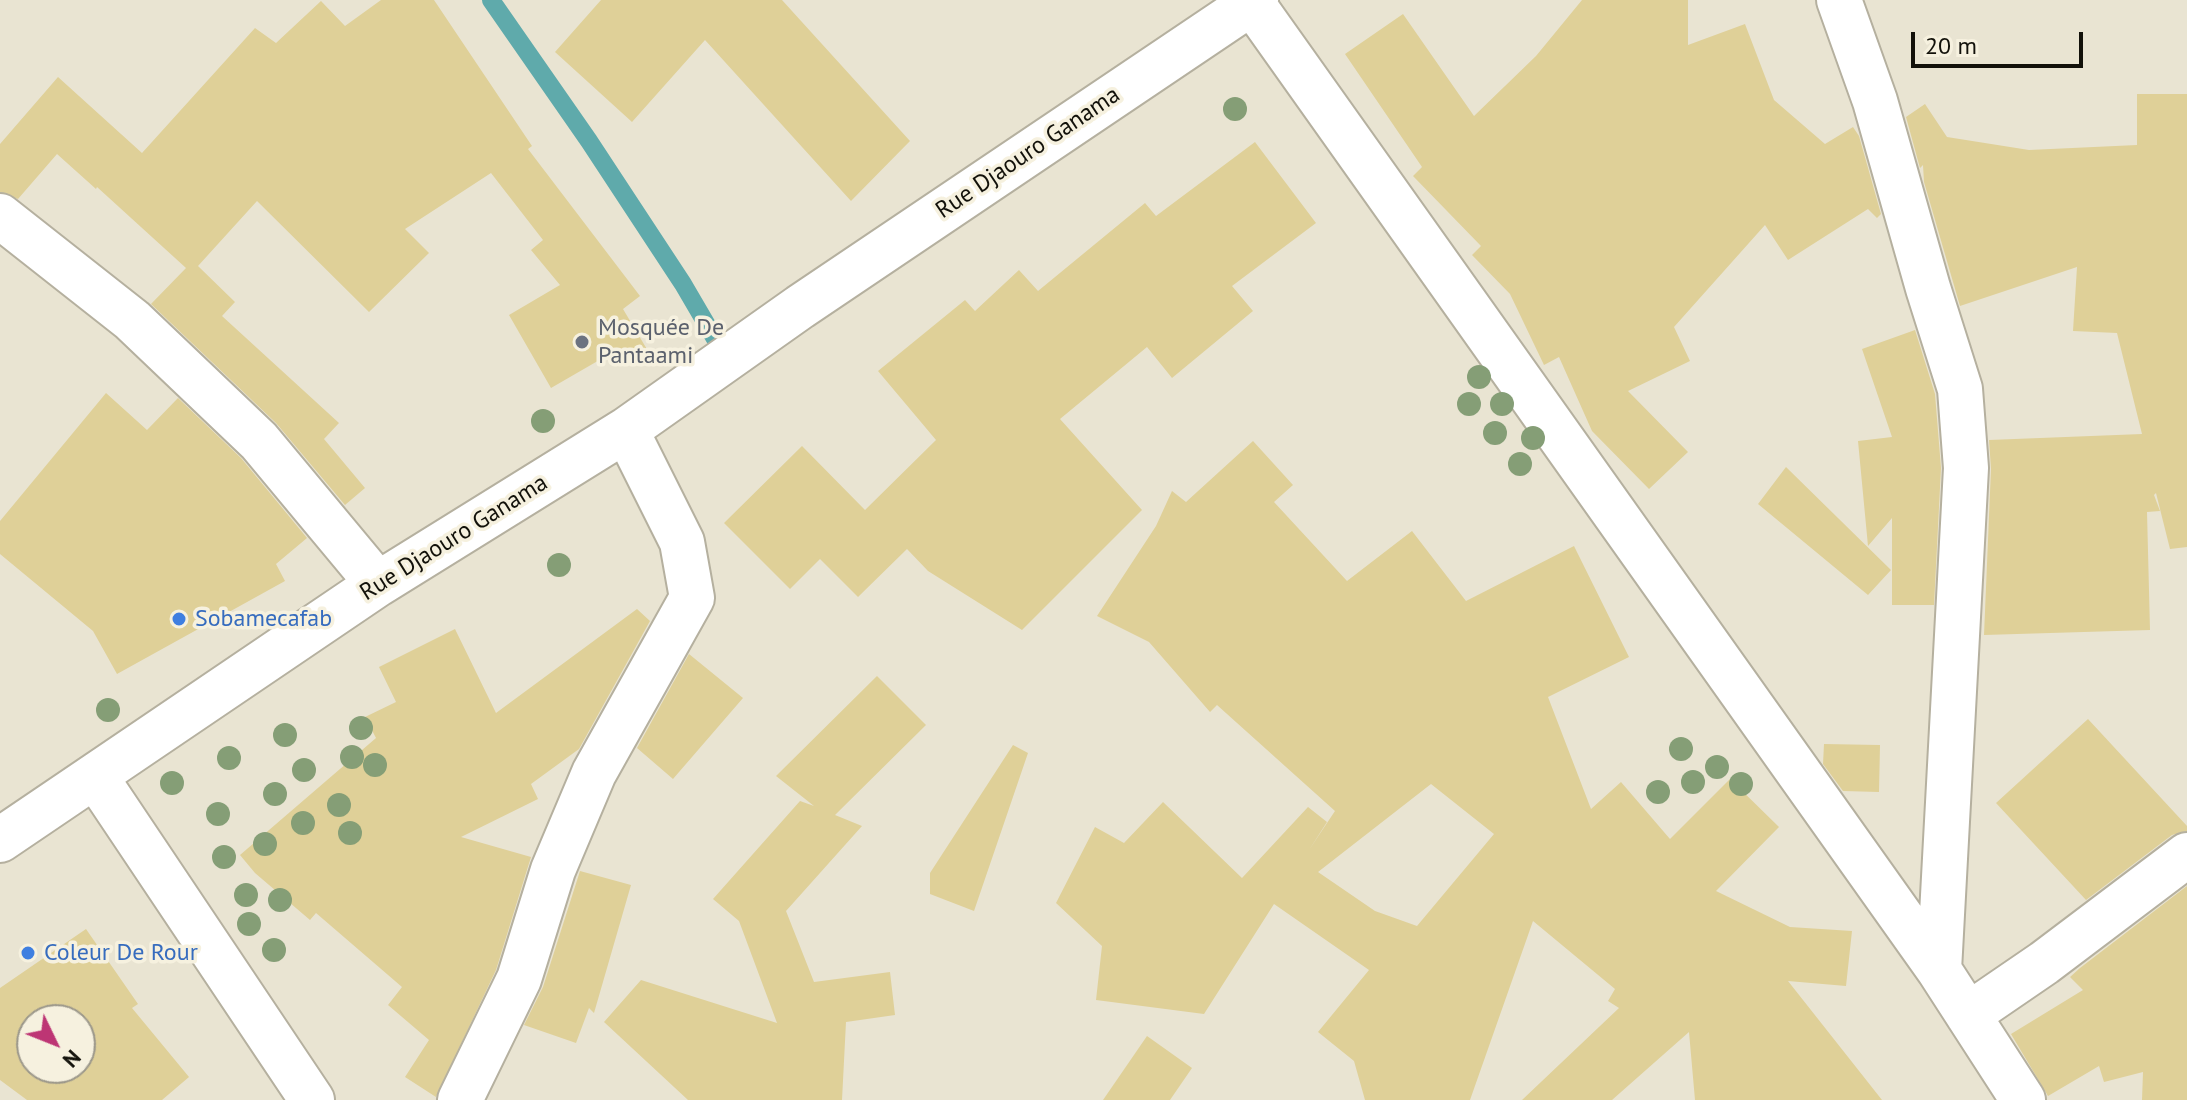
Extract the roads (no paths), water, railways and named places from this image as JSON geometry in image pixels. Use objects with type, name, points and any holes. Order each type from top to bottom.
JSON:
[{"type":"street","points":[[1839,0],[1875,101],[1960,389],[1966,468],[1939,970]]},
{"type":"street","points":[[1254,1],[1939,970],[2023,1100]]},
{"type":"street","name":"Rue Djaouro Ganama","points":[[0,840],[378,584],[626,430],[800,307],[1254,1]]},
{"type":"street","points":[[0,216],[132,320],[259,441],[378,584]]},
{"type":"street","points":[[460,1100],[519,979],[553,870],[594,773],[692,598],[682,542],[626,430]]},
{"type":"street","points":[[95,776],[312,1100]]},
{"type":"street","points":[[1968,1015],[2044,963],[2187,855]]},
{"type":"waterway","points":[[491,0],[683,284],[728,361]]},
{"type":"place","name":"Mosquée De Pantaami","points":[[582,342]]},
{"type":"place","name":"Sobamecafab","points":[[179,619]]},
{"type":"place","name":"Coleur De Rour","points":[[28,953]]}]
